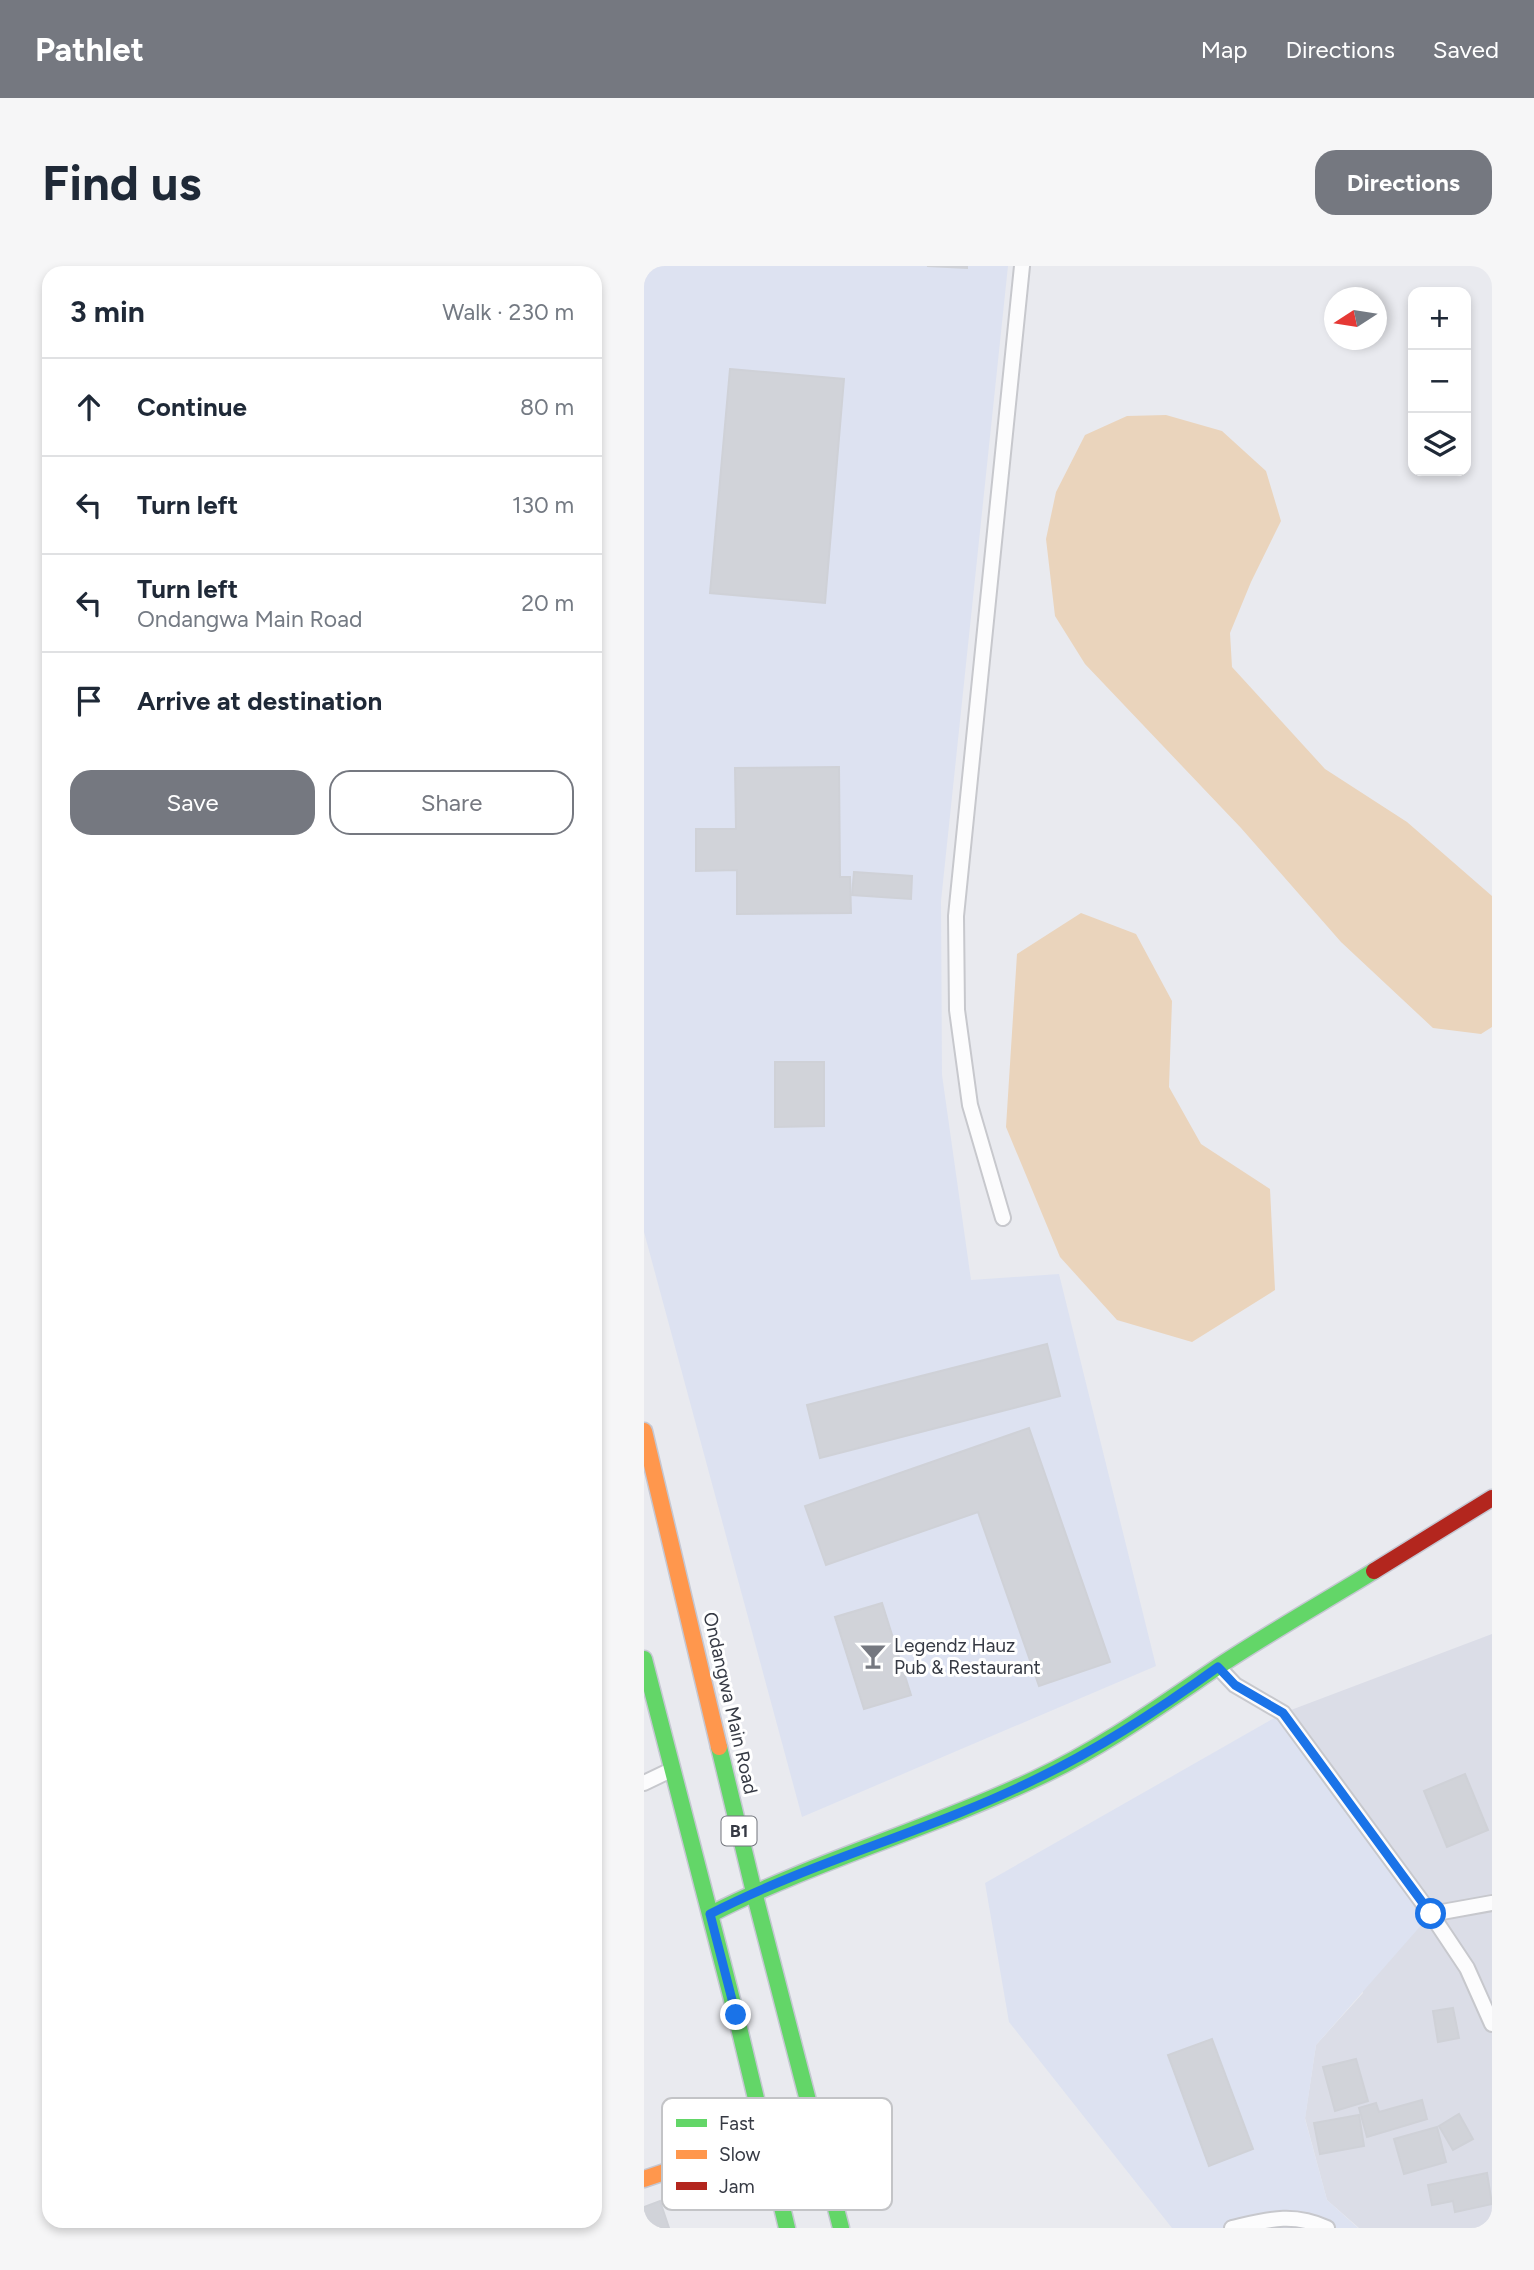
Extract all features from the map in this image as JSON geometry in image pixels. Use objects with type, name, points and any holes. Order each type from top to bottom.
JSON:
[{"type":"main road","name":"Ondangwa Main Road","points":[[644,1432],[754,1892],[807,2098]]},
{"type":"main road","points":[[710,1914],[754,1892],[940,1820],[1036,1779],[1130,1728],[1218,1667],[1492,1498]]},
{"type":"main road","name":"B1","points":[[644,1659],[755,2098]]},
{"type":"main road","points":[[644,2179],[662,2173]]},
{"type":"main road","name":"B1","points":[[783,2210],[787,2228]]},
{"type":"main road","name":"Ondangwa Main Road","points":[[836,2210],[841,2228]]},
{"type":"lane","points":[[1003,1218],[970,1105],[957,1010],[956,916],[1022,266]]},
{"type":"lane","points":[[1218,1667],[1235,1685],[1283,1713],[1431,1914],[1467,1968],[1492,2024]]},
{"type":"lane","points":[[644,1783],[672,1770]]},
{"type":"lane","points":[[1431,1914],[1492,1903]]},
{"type":"lane","points":[[1232,2228],[1270,2219],[1297,2218],[1327,2228]]},
{"type":"shaded area","points":[[644,266],[1008,266],[941,901],[942,1075],[971,1280],[1059,1274],[1156,1666],[802,1817],[644,1232]]},
{"type":"shaded area","points":[[1166,415],[1222,431],[1266,471],[1281,521],[1230,633],[1232,667],[1325,769],[1407,822],[1492,896],[1492,1027],[1481,1034],[1433,1028],[1341,942],[1241,828],[1085,664],[1055,616],[1046,539],[1056,492],[1085,435],[1127,416]]},
{"type":"shaded area","points":[[1081,913],[1136,934],[1172,1001],[1169,1087],[1201,1144],[1270,1189],[1275,1290],[1192,1342],[1117,1320],[1060,1257],[1006,1127],[1017,954]]},
{"type":"shaded area","points":[[1492,1634],[1492,2228],[1359,2228],[1327,2200],[1305,2118],[1316,2045],[1363,1993],[1283,1713]]},
{"type":"shaded area","points":[[1283,1713],[1431,1914],[1316,2045],[1305,2119],[1327,2200],[1358,2228],[1172,2228],[1009,2022],[985,1883]]},
{"type":"building","points":[[927,266],[967,266],[967,268]]},
{"type":"building","points":[[730,369],[844,379],[825,603],[710,593]]},
{"type":"building","points":[[839,767],[840,877],[850,877],[851,913],[737,914],[737,870],[696,871],[696,829],[736,829],[735,768]]},
{"type":"building","points":[[854,872],[912,876],[911,899],[852,895]]},
{"type":"building","points":[[775,1062],[824,1062],[824,1126],[775,1127]]},
{"type":"building","points":[[1047,1344],[1060,1396],[820,1458],[807,1405]]},
{"type":"building","points":[[1029,1428],[1110,1662],[1039,1686],[978,1512],[826,1565],[805,1506]]},
{"type":"building","name":"Legendz Hauz Pub & Restaurant","points":[[882,1603],[911,1695],[864,1709],[835,1617]]},
{"type":"building","points":[[1465,1774],[1488,1830],[1447,1847],[1424,1791]]},
{"type":"building","points":[[1453,2008],[1459,2038],[1438,2042],[1433,2011]]},
{"type":"building","points":[[1212,2039],[1253,2149],[1209,2166],[1168,2055]]},
{"type":"building","points":[[1356,2059],[1368,2101],[1335,2111],[1323,2067]]},
{"type":"building","points":[[1422,2100],[1427,2119],[1367,2137],[1359,2108],[1376,2103],[1379,2112]]},
{"type":"building","points":[[1459,2114],[1473,2139],[1453,2150],[1439,2126]]},
{"type":"building","points":[[1359,2115],[1364,2146],[1320,2154],[1314,2123]]},
{"type":"building","points":[[1437,2127],[1446,2162],[1404,2174],[1394,2139]]},
{"type":"building","points":[[1487,2173],[1492,2204],[1455,2212],[1453,2201],[1432,2205],[1428,2185]]},
{"type":"building","points":[[660,2201],[669,2228],[644,2228],[644,2207]]},
{"type":"traffic: fast","points":[[711,1914],[791,1878],[995,1797],[1059,1767],[1128,1727],[1235,1655],[1374,1571]]},
{"type":"traffic: fast","points":[[644,1659],[756,2098]]},
{"type":"traffic: fast","points":[[719,1747],[807,2098]]},
{"type":"traffic: fast","points":[[783,2210],[787,2228]]},
{"type":"traffic: fast","points":[[836,2210],[841,2228]]},
{"type":"traffic: slow","points":[[644,1431],[719,1747]]},
{"type":"traffic: slow","points":[[644,2179],[662,2173]]},
{"type":"traffic: jam","points":[[1374,1571],[1492,1498]]},
{"type":"place","name":"Legendz Hauz Pub & Restaurant","points":[[873,1656]]},
{"type":"route","points":[[736,2015],[710,1914],[754,1892],[940,1820],[1036,1779],[1130,1728],[1218,1667],[1235,1685],[1283,1713],[1431,1914]]}]
